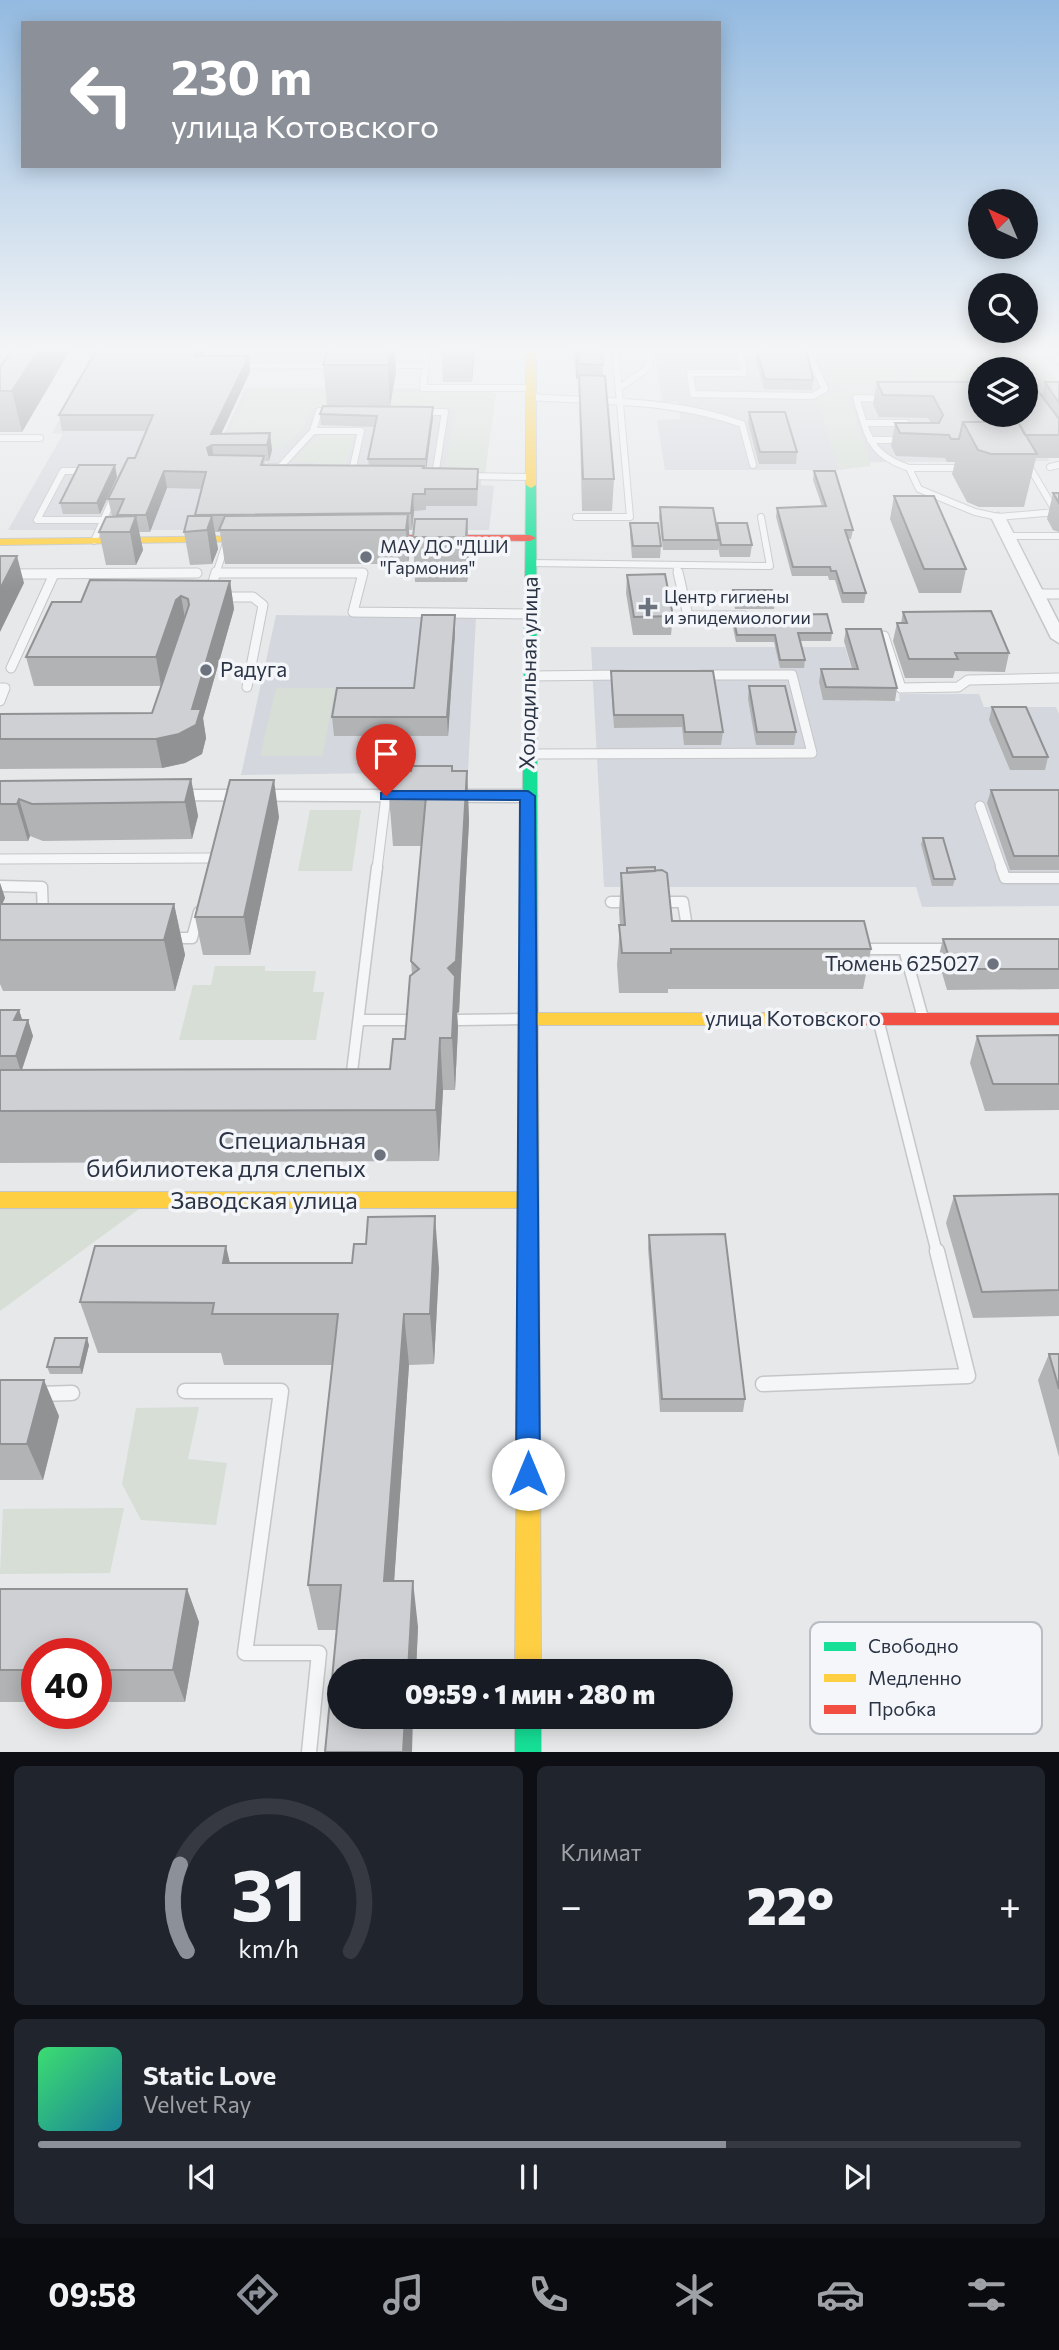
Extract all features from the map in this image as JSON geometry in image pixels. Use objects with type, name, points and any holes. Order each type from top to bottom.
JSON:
[{"type":"street","name":"Холодильная улица","points":[[528,1659],[531,429]]},
{"type":"street","points":[[999,517],[1059,638]]},
{"type":"street","points":[[357,538],[530,538]]},
{"type":"street","points":[[0,542],[279,539]]},
{"type":"street","points":[[148,796],[227,802],[386,796],[528,796]]},
{"type":"street","name":"улица Котовского","points":[[528,1019],[1059,1019]]},
{"type":"street","name":"Заводская улица","points":[[0,1200],[528,1200]]},
{"type":"street","points":[[528,1729],[528,1752]]},
{"type":"lane","points":[[435,476],[442,429]]},
{"type":"lane","points":[[576,517],[630,517],[622,429]]},
{"type":"lane","points":[[743,429],[753,465]]},
{"type":"lane","points":[[866,429],[875,453],[888,462],[909,468],[976,468]]},
{"type":"lane","points":[[267,467],[280,467],[313,431],[362,431],[351,476],[363,476]]},
{"type":"lane","points":[[0,438],[40,438]]},
{"type":"lane","points":[[870,440],[908,440]]},
{"type":"lane","points":[[1050,467],[1059,465]]},
{"type":"lane","points":[[909,468],[919,489],[975,512],[999,517],[1056,512],[1030,468],[1016,468]]},
{"type":"lane","points":[[101,471],[63,471],[37,520],[103,520]]},
{"type":"lane","points":[[423,476],[447,476]]},
{"type":"lane","points":[[459,476],[530,477]]},
{"type":"lane","points":[[94,541],[120,483]]},
{"type":"lane","points":[[530,563],[770,566],[761,517]]},
{"type":"lane","points":[[1008,536],[1059,536]]},
{"type":"lane","points":[[227,539],[208,597],[253,597],[263,606],[247,687]]},
{"type":"lane","points":[[676,565],[688,616],[753,616]]},
{"type":"lane","points":[[216,573],[363,572],[353,612],[530,614]]},
{"type":"lane","points":[[0,574],[197,573]]},
{"type":"lane","points":[[11,668],[54,574]]},
{"type":"lane","points":[[1037,594],[1059,594]]},
{"type":"lane","points":[[884,636],[901,688],[958,687],[968,680],[1059,678]]},
{"type":"lane","points":[[529,676],[632,675]]},
{"type":"lane","points":[[528,754],[812,753],[792,675],[685,675]]},
{"type":"lane","points":[[0,688],[5,688],[0,701]]},
{"type":"lane","points":[[337,1084],[351,1084],[386,796]]},
{"type":"lane","points":[[980,806],[1005,878],[1059,878]]},
{"type":"lane","points":[[209,872],[216,846]]},
{"type":"lane","points":[[0,859],[212,858]]},
{"type":"lane","points":[[0,886],[42,887],[43,926]]},
{"type":"lane","points":[[151,939],[192,938],[202,898]]},
{"type":"lane","points":[[611,902],[682,902],[691,949]]},
{"type":"lane","points":[[850,949],[968,949]]},
{"type":"lane","points":[[904,949],[923,1019]]},
{"type":"lane","points":[[458,1020],[528,1019]]},
{"type":"lane","points":[[763,1384],[968,1376],[878,1019]]},
{"type":"lane","points":[[359,1020],[415,1020]]},
{"type":"lane","points":[[185,1391],[281,1391],[245,1653],[319,1653],[309,1752]]},
{"type":"lane","points":[[24,1395],[72,1393]]},
{"type":"shaded area","points":[[54,429],[224,429],[200,480],[204,479],[227,429],[487,429],[481,485],[494,486],[489,530],[8,530],[63,434],[52,433]]},
{"type":"shaded area","points":[[231,429],[302,429],[282,448],[223,447]]},
{"type":"shaded area","points":[[452,429],[491,429],[485,474],[444,473]]},
{"type":"shaded area","points":[[658,429],[1059,429],[1059,458],[1048,458],[1049,461],[870,462],[839,470],[665,470]]},
{"type":"shaded area","points":[[826,429],[859,429],[871,466],[839,470]]},
{"type":"shaded area","points":[[321,432],[355,433],[342,477],[311,477],[316,462],[292,462]]},
{"type":"shaded area","points":[[276,615],[476,617],[468,772],[241,775]]},
{"type":"shaded area","points":[[591,647],[845,647],[861,701],[900,701],[899,694],[979,694],[984,707],[1056,707],[1059,714],[1059,906],[922,907],[916,887],[604,887]]},
{"type":"shaded area","points":[[276,688],[335,688],[323,756],[260,756]]},
{"type":"shaded area","points":[[310,810],[361,810],[352,871],[298,871]]},
{"type":"shaded area","points":[[215,966],[265,966],[265,971],[316,971],[313,992],[324,992],[316,1040],[179,1040],[193,985],[211,985]]},
{"type":"shaded area","points":[[0,1205],[143,1206],[0,1311]]},
{"type":"shaded area","points":[[199,1407],[188,1459],[227,1463],[216,1525],[141,1520],[122,1484],[136,1408]]},
{"type":"shaded area","points":[[124,1508],[110,1573],[0,1574],[3,1509]]},
{"type":"building","points":[[147,429],[214,429],[211,434],[270,433],[267,445],[212,445],[207,448],[209,455],[264,456],[261,465],[478,469],[477,489],[425,489],[425,494],[413,494],[411,513],[195,515],[206,472],[164,471],[146,515],[117,515],[124,499],[108,499],[128,458],[135,458]]},
{"type":"building","points":[[374,429],[430,429],[426,459],[368,459]]},
{"type":"building","points":[[581,429],[610,429],[614,479],[583,479]]},
{"type":"building","points":[[754,429],[790,429],[797,452],[760,452]]},
{"type":"building","points":[[898,429],[961,429],[959,439],[951,439],[949,435],[900,433]]},
{"type":"building","points":[[967,429],[1022,429],[1037,454],[991,454],[978,450]]},
{"type":"building","points":[[1022,429],[1059,429],[1059,435],[1025,435]]},
{"type":"building","points":[[79,465],[115,465],[97,503],[60,503]]},
{"type":"building","points":[[814,471],[835,471],[853,530],[845,530],[866,593],[843,593],[836,571],[831,571],[830,567],[793,567],[777,508],[826,506]]},
{"type":"building","points":[[894,496],[934,496],[966,569],[924,569]]},
{"type":"building","points":[[660,507],[713,508],[719,540],[663,540]]},
{"type":"building","points":[[408,514],[406,530],[219,530],[225,516]]},
{"type":"building","points":[[136,516],[130,532],[99,532],[106,517]]},
{"type":"building","points":[[188,516],[212,516],[207,530],[184,532]]},
{"type":"building","points":[[415,519],[467,519],[466,537],[413,537]]},
{"type":"building","points":[[630,523],[658,523],[661,546],[633,546]]},
{"type":"building","points":[[717,523],[747,523],[752,545],[721,545]]},
{"type":"building","points":[[0,556],[17,556],[0,589]]},
{"type":"building","points":[[665,574],[673,616],[634,617],[627,575]]},
{"type":"building","points":[[90,580],[230,581],[192,709],[201,709],[196,725],[179,734],[156,739],[0,739],[0,714],[152,713],[189,605],[188,599],[181,596],[176,600],[156,657],[26,657],[52,602],[81,602]]},
{"type":"building","points":[[733,590],[772,590],[775,603],[736,603]]},
{"type":"building","points":[[991,611],[1009,653],[955,653],[958,659],[909,659],[897,623],[907,623],[903,612]]},
{"type":"building","points":[[827,614],[832,633],[798,633],[805,660],[780,660],[775,635],[737,635],[733,616]]},
{"type":"building","points":[[422,615],[455,615],[447,717],[332,717],[337,688],[414,688]]},
{"type":"building","points":[[846,629],[881,629],[897,688],[826,687],[821,669],[858,669]]},
{"type":"building","points":[[611,671],[713,671],[723,732],[685,732],[683,715],[614,715]]},
{"type":"building","points":[[749,686],[785,686],[796,732],[757,732]]},
{"type":"building","points":[[992,707],[1026,707],[1048,757],[1013,757]]},
{"type":"building","points":[[412,766],[452,766],[452,771],[467,771],[456,961],[448,968],[455,976],[452,1038],[440,1038],[436,1110],[0,1111],[0,1070],[390,1069],[393,1039],[405,1039],[410,976],[419,969],[411,961],[426,796],[389,796],[392,771],[411,771]]},
{"type":"building","points":[[191,779],[185,802],[32,804],[19,799],[17,804],[0,804],[0,781]]},
{"type":"building","points":[[230,780],[274,780],[244,917],[195,917]]},
{"type":"building","points":[[991,790],[1059,790],[1059,856],[1014,856]]},
{"type":"building","points":[[923,838],[943,838],[955,879],[934,879]]},
{"type":"building","points":[[655,867],[655,871],[627,873],[627,868]]},
{"type":"building","points":[[662,870],[667,873],[672,921],[864,921],[871,949],[671,949],[671,953],[622,953],[619,925],[625,925],[621,873]]},
{"type":"building","points":[[0,904],[174,904],[164,940],[0,940]]},
{"type":"building","points":[[943,939],[1059,939],[1059,969],[953,969]]},
{"type":"building","points":[[0,1010],[19,1010],[14,1020],[28,1020],[16,1056],[0,1056]]},
{"type":"building","points":[[1059,1035],[1059,1084],[993,1084],[977,1036]]},
{"type":"building","points":[[1059,1194],[1059,1290],[982,1292],[954,1196]]},
{"type":"building","points":[[435,1216],[430,1314],[404,1314],[384,1581],[413,1581],[409,1659],[334,1659],[341,1585],[308,1585],[338,1314],[212,1314],[214,1303],[80,1302],[95,1246],[226,1246],[223,1263],[352,1263],[354,1244],[366,1244],[368,1217]]},
{"type":"building","points":[[725,1234],[745,1399],[662,1399],[649,1235]]},
{"type":"building","points":[[55,1338],[87,1338],[80,1367],[47,1367]]},
{"type":"building","points":[[1049,1354],[1059,1354],[1059,1389]]},
{"type":"building","points":[[0,1380],[44,1380],[27,1444],[0,1444]]},
{"type":"building","points":[[0,1589],[187,1589],[173,1670],[112,1670],[112,1638],[21,1638],[21,1670],[0,1670]]},
{"type":"building","points":[[327,1729],[404,1729],[403,1752],[325,1752]]},
{"type":"traffic: fast","points":[[529,1060],[531,485]]},
{"type":"traffic: fast","points":[[528,1729],[528,1752]]},
{"type":"traffic: slow","points":[[531,429],[531,485]]},
{"type":"traffic: slow","points":[[0,542],[258,539]]},
{"type":"traffic: slow","points":[[528,1019],[817,1019]]},
{"type":"traffic: slow","points":[[528,1659],[529,1060]]},
{"type":"traffic: slow","points":[[0,1200],[528,1200]]},
{"type":"traffic: jam","points":[[372,538],[530,538]]},
{"type":"traffic: jam","points":[[817,1019],[1059,1019]]},
{"type":"place","name":"МАУ ДО \"ДШИ \"Гармония\"","points":[[366,557]]},
{"type":"place","name":"Центр гигиены и эпидемиологии","points":[[648,607]]},
{"type":"place","name":"Радуга","points":[[206,670]]},
{"type":"place","name":"Тюмень 625027","points":[[993,964]]},
{"type":"place","name":"Специальная бибилиотека для слепых","points":[[380,1155]]},
{"type":"route","points":[[386,796],[528,796],[528,1474]]}]
